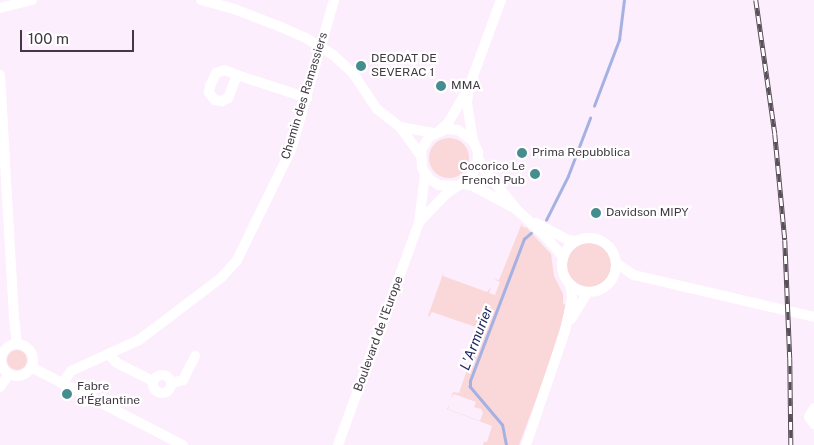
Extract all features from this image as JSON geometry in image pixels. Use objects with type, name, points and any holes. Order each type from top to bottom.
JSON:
[{"type":"street","points":[[0,8],[32,0]]},
{"type":"street","points":[[201,0],[259,18],[321,47],[352,72],[377,109],[400,127],[420,155]]},
{"type":"street","name":"Chemin des Ramassiers","points":[[62,384],[71,371],[139,340],[186,307],[231,269],[242,253],[283,168],[307,98],[334,0]]},
{"type":"street","points":[[420,155],[423,145],[448,123],[469,87],[501,0]]},
{"type":"street","points":[[0,75],[17,344]]},
{"type":"street","points":[[237,75],[307,98]]},
{"type":"street","points":[[469,87],[467,103],[473,141],[478,158],[483,168],[516,209]]},
{"type":"street","points":[[400,127],[437,132],[458,130],[473,141]]},
{"type":"street","name":"Boulevard de l'Europe","points":[[338,445],[419,223],[425,174],[420,155]]},
{"type":"street","name":"Boulevard de l'Europe","points":[[419,223],[441,198],[460,185],[475,171],[478,158]]},
{"type":"street","points":[[425,174],[439,185],[473,186],[516,209],[526,217],[563,257]]},
{"type":"street","points":[[526,217],[568,240],[575,241],[589,238],[603,242],[613,252],[616,263],[611,280]]},
{"type":"street","points":[[526,445],[565,331],[572,297],[570,284],[564,274],[563,257],[575,241]]},
{"type":"street","points":[[616,263],[634,275],[814,317]]},
{"type":"street","points":[[570,284],[579,290],[588,292],[600,290],[611,280],[634,275]]},
{"type":"street","points":[[565,331],[581,300],[588,292]]},
{"type":"street","points":[[12,344],[29,349],[32,355],[31,367],[24,374],[9,374],[1,364],[1,352],[12,344]]},
{"type":"street","points":[[108,354],[117,363],[153,381],[156,376],[162,374],[168,377],[171,382],[183,380],[196,356]]},
{"type":"street","points":[[31,367],[174,443],[183,445]]},
{"type":"street","points":[[0,388],[9,374]]},
{"type":"street","points":[[814,408],[809,417],[814,424]]},
{"type":"shaded area","points":[[453,138],[460,141],[466,147],[469,158],[468,166],[460,175],[453,178],[445,178],[438,175],[430,166],[429,154],[432,147],[441,139]]},
{"type":"shaded area","points":[[522,223],[522,226],[526,227],[551,254],[554,276],[563,294],[563,304],[567,305],[545,376],[519,445],[483,445],[484,442],[487,442],[492,426],[447,409],[450,404],[448,409],[480,421],[483,413],[481,409],[474,407],[476,402],[454,394],[451,398],[453,392],[459,393],[479,335],[474,333],[476,327],[432,312],[428,316],[444,271],[443,276],[487,292],[491,287],[489,293],[495,295],[500,282],[494,279],[499,280]]},
{"type":"shaded area","points":[[589,243],[601,247],[607,253],[611,265],[607,277],[601,283],[589,287],[577,283],[571,277],[567,265],[571,253],[577,247]]},
{"type":"shaded area","points":[[17,350],[24,353],[27,360],[24,367],[17,370],[10,367],[7,360],[10,353]]},
{"type":"waterway","name":"L'Armurier","points":[[594,106],[619,40],[624,0]]},
{"type":"waterway","name":"L'Armurier","points":[[546,220],[568,176],[590,118]]},
{"type":"waterway","name":"L'Armurier","points":[[506,445],[502,425],[470,387],[470,381],[524,239],[531,233]]},
{"type":"railway","points":[[756,0],[775,134],[785,240],[790,358],[791,445]]},
{"type":"place","name":"DEODAT DE SEVERAC 1","points":[[361,66]]},
{"type":"place","name":"MMA","points":[[441,86]]},
{"type":"place","name":"Prima Repubblica","points":[[522,153]]},
{"type":"place","name":"Cocorico Le French Pub","points":[[535,174]]},
{"type":"place","name":"Davidson MIPY","points":[[596,213]]},
{"type":"place","name":"Fabre d'Églantine","points":[[67,394]]}]
